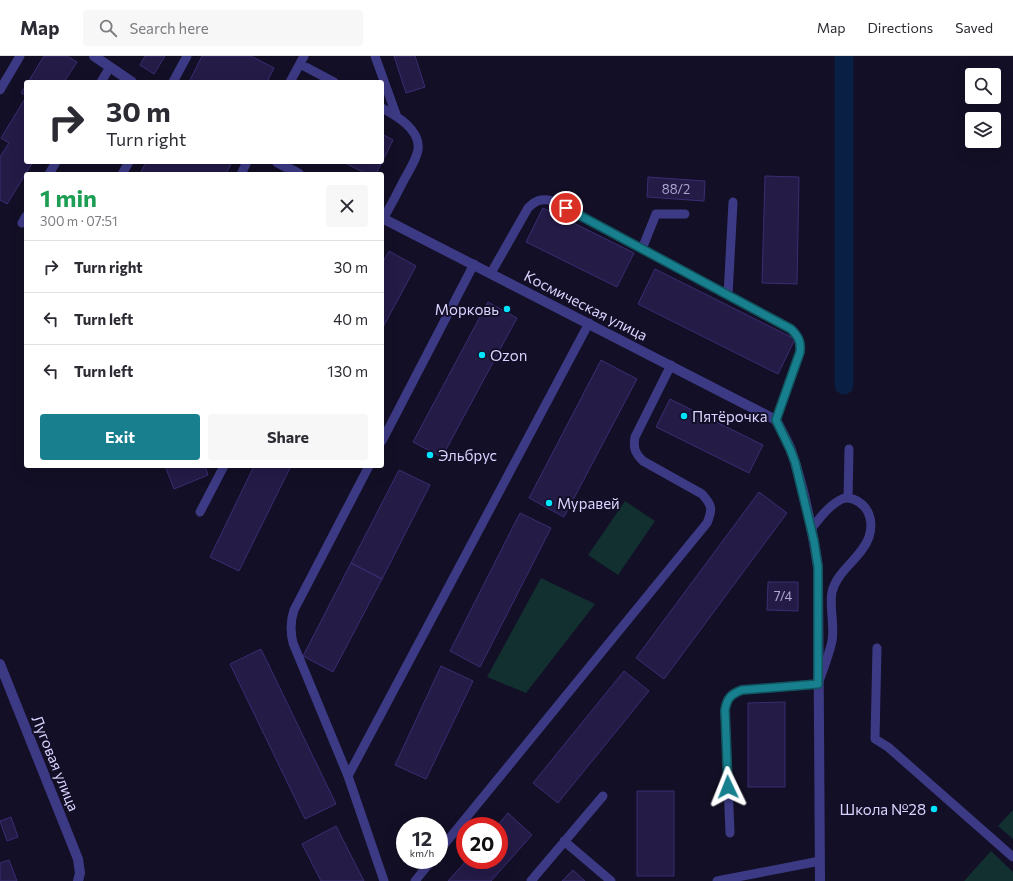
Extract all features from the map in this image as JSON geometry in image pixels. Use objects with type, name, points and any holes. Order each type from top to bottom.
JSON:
[{"type":"street","points":[[94,56],[129,80]]},
{"type":"street","points":[[281,164],[295,172]]},
{"type":"street","name":"Космическая улица","points":[[384,220],[474,264],[776,420]]},
{"type":"street","points":[[776,420],[790,449],[799,475],[818,567],[820,881]]},
{"type":"street","name":"Луговая улица","points":[[0,664],[78,859],[79,877]]},
{"type":"lane","points":[[0,91],[20,56]]},
{"type":"lane","points":[[174,80],[187,56]]},
{"type":"lane","points":[[375,56],[384,80]]},
{"type":"lane","points":[[291,80],[302,60],[331,80]]},
{"type":"lane","points":[[102,80],[110,67]]},
{"type":"lane","points":[[384,81],[397,116]]},
{"type":"lane","points":[[384,109],[397,116],[409,127],[416,136],[418,148],[415,160],[384,215]]},
{"type":"lane","points":[[491,273],[528,208],[534,201],[544,199],[553,201],[791,329],[798,335],[801,344],[800,352],[776,420]]},
{"type":"lane","points":[[728,295],[733,202]]},
{"type":"lane","points":[[642,249],[656,214],[685,214]]},
{"type":"lane","points":[[384,437],[474,264]]},
{"type":"lane","points":[[348,776],[589,323]]},
{"type":"lane","points":[[448,840],[707,523],[711,513],[709,502],[702,494],[643,461],[636,454],[633,446],[635,437],[671,365]]},
{"type":"lane","points":[[848,498],[849,449]]},
{"type":"lane","points":[[200,512],[223,468]]},
{"type":"lane","points":[[368,468],[298,603],[291,621],[290,632],[293,643],[348,776],[384,881]]},
{"type":"lane","points":[[730,833],[725,710],[727,700],[733,694],[742,690],[818,684],[832,640],[832,592],[836,582],[865,547],[870,536],[871,520],[868,509],[861,502],[848,498],[832,504],[811,529]]},
{"type":"lane","points":[[877,648],[875,739],[888,747],[1013,858]]},
{"type":"lane","points":[[531,881],[603,796]]},
{"type":"lane","points":[[564,841],[611,881]]},
{"type":"lane","points":[[717,881],[820,861]]},
{"type":"lane","points":[[415,881],[425,869]]},
{"type":"green space","points":[[625,501],[655,521],[618,575],[588,555]]},
{"type":"green space","points":[[541,578],[595,604],[526,693],[487,677]]},
{"type":"green space","points":[[1013,810],[1013,839],[998,826]]},
{"type":"green space","points":[[991,851],[1013,872],[1013,881],[964,881]]},
{"type":"building","points":[[44,56],[67,56],[77,62],[65,80],[29,80]]},
{"type":"building","points":[[145,56],[165,56],[154,74],[140,65]]},
{"type":"building","points":[[202,56],[251,56],[274,68],[268,80],[190,80]]},
{"type":"building","points":[[394,56],[415,56],[425,87],[406,93]]},
{"type":"building","points":[[24,100],[24,164],[32,164],[27,172],[24,172],[24,177],[7,204],[0,200],[0,157],[9,143],[1,138]]},
{"type":"building","points":[[384,135],[393,140],[384,158]]},
{"type":"building","points":[[145,164],[231,164],[227,172],[141,172]]},
{"type":"building","points":[[347,164],[381,164],[377,172],[363,172]]},
{"type":"building","points":[[765,176],[799,177],[797,284],[762,283]]},
{"type":"building","points":[[648,177],[705,181],[704,201],[647,197]]},
{"type":"building","points":[[543,208],[634,253],[617,287],[526,242]]},
{"type":"building","points":[[389,251],[416,266],[384,325],[384,260]]},
{"type":"building","points":[[655,269],[795,339],[778,374],[638,304]]},
{"type":"building","points":[[488,302],[517,318],[442,457],[413,442]]},
{"type":"building","points":[[601,360],[637,379],[564,517],[529,498]]},
{"type":"building","points":[[670,399],[763,445],[749,473],[656,427]]},
{"type":"building","points":[[166,468],[206,468],[208,475],[174,489]]},
{"type":"building","points":[[253,468],[290,468],[239,571],[210,557]]},
{"type":"building","points":[[399,470],[430,485],[382,579],[351,563]]},
{"type":"building","points":[[759,492],[787,513],[664,679],[636,658]]},
{"type":"building","points":[[520,513],[551,528],[480,667],[450,651]]},
{"type":"building","points":[[351,563],[382,579],[333,672],[303,656]]},
{"type":"building","points":[[768,582],[798,582],[798,611],[767,610]]},
{"type":"building","points":[[261,649],[336,804],[305,819],[230,664]]},
{"type":"building","points":[[441,666],[473,681],[426,779],[395,765]]},
{"type":"building","points":[[624,671],[649,691],[558,803],[533,783]]},
{"type":"building","points":[[785,702],[785,787],[748,787],[748,703]]},
{"type":"building","points":[[637,791],[674,791],[674,876],[637,876]]},
{"type":"building","points":[[508,813],[532,835],[508,862],[508,817],[505,817]]},
{"type":"building","points":[[11,817],[18,837],[7,841],[0,821]]},
{"type":"building","points":[[336,826],[364,881],[321,881],[302,844]]},
{"type":"building","points":[[9,860],[17,881],[1,881],[0,863]]},
{"type":"building","points":[[459,869],[502,869],[491,881],[448,881]]},
{"type":"building","points":[[573,870],[585,881],[562,881]]},
{"type":"waterway","points":[[844,56],[844,385]]},
{"type":"place","name":"Морковь","points":[[507,309]]},
{"type":"place","name":"Ozon","points":[[482,355]]},
{"type":"place","name":"Пятёрочка","points":[[684,416]]},
{"type":"place","name":"Эльбрус","points":[[430,455]]},
{"type":"place","name":"Муравей","points":[[549,503]]},
{"type":"place","name":"Школа №28","points":[[934,809]]},
{"type":"route","points":[[566,208],[791,329],[798,335],[801,344],[800,352],[776,420],[795,462],[814,541],[818,567],[818,684],[742,690],[733,694],[727,700],[725,710],[728,787]]}]
